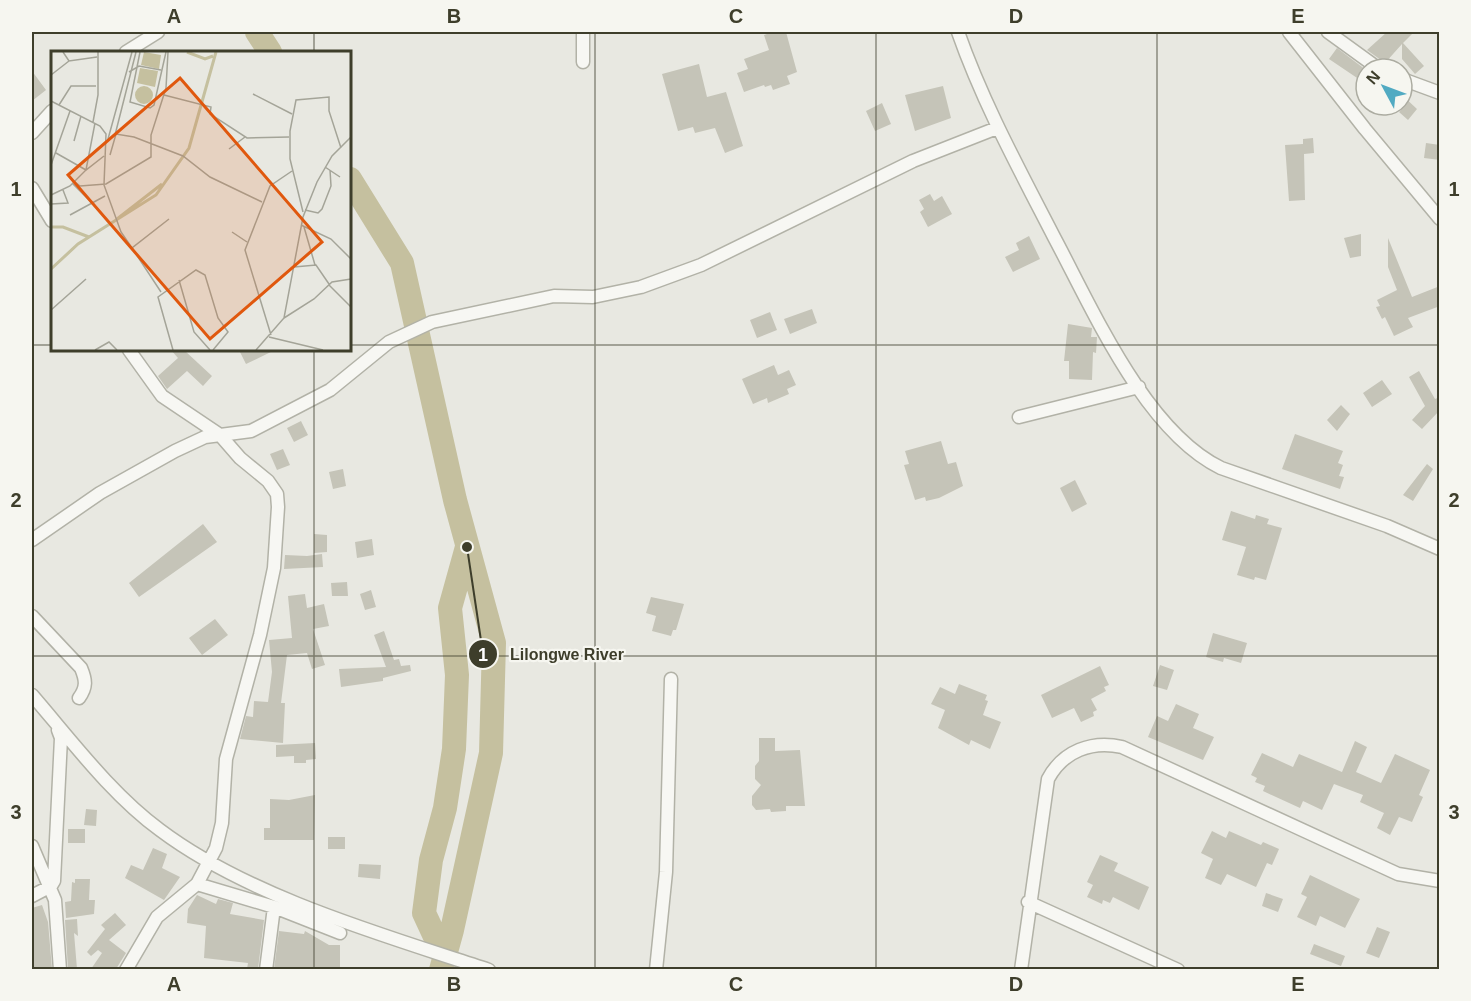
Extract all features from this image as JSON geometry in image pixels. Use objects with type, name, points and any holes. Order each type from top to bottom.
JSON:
[{"type":"street","points":[[128,51],[158,32]]},
{"type":"street","points":[[583,32],[583,62]]},
{"type":"street","points":[[957,32],[997,128],[1104,333],[1172,432],[1204,460],[1387,526],[1440,549]]},
{"type":"street","points":[[1293,32],[1365,129],[1440,219]]},
{"type":"street","points":[[1328,32],[1362,57]]},
{"type":"street","points":[[1414,83],[1440,93]]},
{"type":"street","points":[[32,133],[51,112]]},
{"type":"street","points":[[32,540],[100,493],[175,451],[205,437],[251,431],[330,390],[389,342],[416,328],[432,322],[554,296],[593,297],[641,286],[701,265],[913,161],[997,128]]},
{"type":"street","points":[[32,188],[51,219]]},
{"type":"street","points":[[126,969],[157,917],[197,884],[216,848],[222,823],[226,759],[260,635],[274,568],[279,507],[277,494],[268,482],[240,458],[220,435],[162,396],[130,351]]},
{"type":"street","points":[[1019,417],[1139,387]]},
{"type":"street","points":[[32,616],[81,668],[86,678],[85,690],[79,698]]},
{"type":"street","points":[[656,969],[666,872],[671,679]]},
{"type":"street","points":[[32,695],[58,728],[158,829],[207,863],[271,892],[359,925],[489,969]]},
{"type":"street","points":[[32,896],[51,886],[54,881],[61,738],[58,728]]},
{"type":"street","points":[[1020,969],[1028,902],[1048,779],[1053,768],[1076,750],[1108,744],[1122,747],[1398,874],[1440,881]]},
{"type":"street","points":[[32,846],[51,886],[55,900],[60,969]]},
{"type":"street","points":[[197,884],[274,907],[340,933]]},
{"type":"street","points":[[1028,902],[1178,969]]},
{"type":"street","points":[[266,969],[274,907]]},
{"type":"building","points":[[786,32],[797,72],[787,76],[790,84],[773,90],[771,85],[765,87],[764,85],[744,92],[737,73],[748,69],[744,59],[769,50],[764,35]]},
{"type":"building","points":[[1387,32],[1414,32],[1403,43],[1424,66],[1415,74],[1414,57],[1402,57],[1402,44],[1390,57],[1377,57],[1367,50]]},
{"type":"building","points":[[1337,48],[1354,61],[1354,76],[1329,59]]},
{"type":"building","points":[[699,64],[707,97],[726,92],[743,146],[725,153],[715,128],[695,133],[693,127],[678,131],[662,74]]},
{"type":"building","points":[[32,71],[46,90],[32,101]]},
{"type":"building","points":[[943,86],[951,118],[915,131],[905,95]]},
{"type":"building","points":[[882,103],[891,124],[875,131],[866,111]]},
{"type":"building","points":[[1313,138],[1314,153],[1304,154],[1305,200],[1289,201],[1285,145],[1303,144],[1303,139]]},
{"type":"building","points":[[1426,143],[1440,145],[1440,160],[1424,158]]},
{"type":"building","points":[[930,194],[934,201],[942,196],[952,214],[928,227],[920,212],[924,209],[919,200]]},
{"type":"building","points":[[1361,234],[1361,256],[1350,258],[1344,238]]},
{"type":"building","points":[[1029,236],[1040,259],[1013,272],[1005,257],[1019,250],[1016,243]]},
{"type":"building","points":[[1388,238],[1412,297],[1440,286],[1440,306],[1408,318],[1413,327],[1394,336],[1385,317],[1382,319],[1376,307],[1380,306],[1377,300],[1397,290],[1388,267]]},
{"type":"building","points":[[812,309],[817,323],[790,334],[784,319]]},
{"type":"building","points":[[770,312],[777,330],[757,338],[750,320]]},
{"type":"building","points":[[1068,324],[1092,328],[1091,337],[1097,337],[1096,353],[1093,352],[1092,380],[1069,379],[1069,361],[1064,361]]},
{"type":"building","points":[[172,351],[185,351],[212,376],[203,386],[187,371],[167,389],[158,376],[178,358]]},
{"type":"building","points":[[240,351],[273,351],[246,364]]},
{"type":"building","points":[[774,365],[778,375],[789,370],[796,385],[787,389],[789,394],[768,403],[767,398],[753,404],[742,379]]},
{"type":"building","points":[[1419,371],[1435,399],[1440,397],[1440,410],[1422,429],[1412,420],[1425,406],[1409,377]]},
{"type":"building","points":[[1382,380],[1392,394],[1372,407],[1363,393]]},
{"type":"building","points":[[1341,405],[1350,414],[1337,431],[1327,420]]},
{"type":"building","points":[[301,421],[308,435],[294,442],[287,428]]},
{"type":"building","points":[[1295,434],[1343,451],[1338,463],[1343,465],[1339,476],[1344,477],[1340,489],[1282,469]]},
{"type":"building","points":[[941,441],[948,464],[956,462],[963,486],[939,498],[926,501],[925,497],[915,500],[904,465],[909,464],[905,451]]},
{"type":"building","points":[[283,449],[290,465],[277,470],[270,454]]},
{"type":"building","points":[[1427,464],[1433,469],[1413,501],[1403,495]]},
{"type":"building","points":[[343,469],[346,486],[333,489],[329,472]]},
{"type":"building","points":[[1075,480],[1087,504],[1072,512],[1060,488]]},
{"type":"building","points":[[1231,511],[1255,519],[1256,515],[1269,519],[1267,524],[1282,528],[1266,580],[1255,577],[1254,580],[1237,575],[1246,547],[1222,540]]},
{"type":"building","points":[[203,524],[217,542],[139,597],[129,583]]},
{"type":"building","points":[[314,534],[327,535],[327,552],[314,553]]},
{"type":"building","points":[[372,539],[374,555],[357,558],[355,542]]},
{"type":"building","points":[[322,554],[323,567],[284,569],[285,555]]},
{"type":"building","points":[[347,582],[348,596],[332,596],[331,583]]},
{"type":"building","points":[[371,590],[376,607],[365,610],[360,594]]},
{"type":"building","points":[[305,594],[307,608],[324,604],[329,626],[313,629],[325,665],[312,669],[307,653],[287,655],[281,703],[285,703],[283,743],[240,739],[246,716],[253,717],[254,701],[268,702],[272,672],[269,640],[292,638],[288,596]]},
{"type":"building","points":[[651,597],[684,604],[676,630],[673,630],[671,636],[652,631],[656,616],[646,613]]},
{"type":"building","points":[[215,619],[228,635],[202,655],[189,638]]},
{"type":"building","points":[[384,631],[394,660],[399,659],[401,666],[410,665],[411,671],[383,678],[383,681],[341,687],[339,669],[386,667],[374,635]]},
{"type":"building","points":[[1213,633],[1247,643],[1241,663],[1224,658],[1223,662],[1206,657]]},
{"type":"building","points":[[1160,665],[1174,670],[1167,690],[1153,686]]},
{"type":"building","points":[[1100,666],[1109,685],[1104,687],[1106,691],[1091,699],[1097,710],[1093,712],[1094,716],[1081,722],[1074,708],[1052,718],[1041,695]]},
{"type":"building","points":[[959,684],[987,695],[985,700],[988,701],[983,715],[1001,722],[990,749],[971,740],[969,745],[938,728],[945,710],[931,704],[940,687],[955,694]]},
{"type":"building","points":[[1176,704],[1199,714],[1193,728],[1214,737],[1203,760],[1148,737],[1157,716],[1168,721]]},
{"type":"building","points":[[759,738],[775,738],[775,751],[800,750],[805,806],[786,806],[786,811],[771,812],[770,809],[756,810],[752,805],[752,796],[761,785],[755,779],[755,766],[759,761]]},
{"type":"building","points":[[1355,741],[1367,747],[1356,772],[1381,783],[1395,754],[1430,770],[1419,795],[1423,797],[1412,822],[1399,817],[1390,835],[1377,828],[1384,813],[1360,802],[1363,795],[1334,784],[1322,810],[1303,801],[1300,808],[1263,791],[1265,786],[1255,782],[1257,778],[1251,775],[1262,753],[1293,767],[1299,754],[1342,772]]},
{"type":"building","points":[[315,743],[316,759],[306,760],[306,763],[294,763],[294,756],[276,757],[276,745]]},
{"type":"building","points":[[315,795],[314,840],[264,840],[264,828],[270,828],[270,799],[289,800]]},
{"type":"building","points":[[86,809],[97,810],[96,826],[84,825]]},
{"type":"building","points":[[68,829],[85,829],[85,843],[68,843]]},
{"type":"building","points":[[1212,831],[1226,838],[1229,831],[1261,845],[1263,842],[1279,849],[1272,865],[1267,863],[1256,887],[1227,874],[1221,885],[1205,878],[1213,859],[1201,853]]},
{"type":"building","points":[[328,837],[345,837],[345,849],[328,849]]},
{"type":"building","points":[[153,848],[167,854],[162,868],[180,877],[164,900],[125,878],[131,865],[143,870]]},
{"type":"building","points":[[1100,855],[1118,863],[1114,871],[1149,887],[1139,910],[1113,897],[1110,903],[1103,900],[1102,904],[1087,897],[1093,885],[1087,882]]},
{"type":"building","points":[[359,864],[381,865],[380,879],[358,877]]},
{"type":"building","points":[[1310,875],[1360,899],[1345,928],[1320,916],[1316,926],[1297,917],[1307,897],[1301,894]]},
{"type":"building","points":[[75,879],[90,879],[89,900],[95,900],[94,914],[66,918],[65,902],[71,901],[72,882],[75,883]]},
{"type":"building","points":[[1266,893],[1283,899],[1278,912],[1262,906]]},
{"type":"building","points":[[197,895],[216,904],[218,899],[233,903],[230,914],[264,920],[258,969],[247,969],[248,963],[204,958],[206,926],[187,923],[188,909]]},
{"type":"building","points":[[42,905],[48,922],[52,969],[32,969],[32,908]]},
{"type":"building","points":[[115,913],[126,925],[109,940],[126,953],[116,969],[91,969],[102,953],[98,950],[91,956],[87,952],[105,929],[101,925]]},
{"type":"building","points":[[77,919],[78,936],[74,933],[77,969],[68,969],[65,920]]},
{"type":"building","points":[[1377,927],[1390,932],[1379,958],[1366,953]]},
{"type":"building","points":[[279,931],[304,934],[305,931],[329,945],[340,945],[340,969],[274,969]]},
{"type":"building","points":[[1314,944],[1345,956],[1341,966],[1310,954]]},
{"type":"waterway","points":[[257,32],[269,51]]},
{"type":"waterway","points":[[351,181],[402,263],[455,500],[494,643],[491,753],[441,970]]},
{"type":"waterway","points":[[443,954],[424,913],[431,860],[445,808],[454,749],[457,675],[450,608],[467,547]]},
{"type":"place","name":"Lilongwe River","points":[[467,547]]}]
